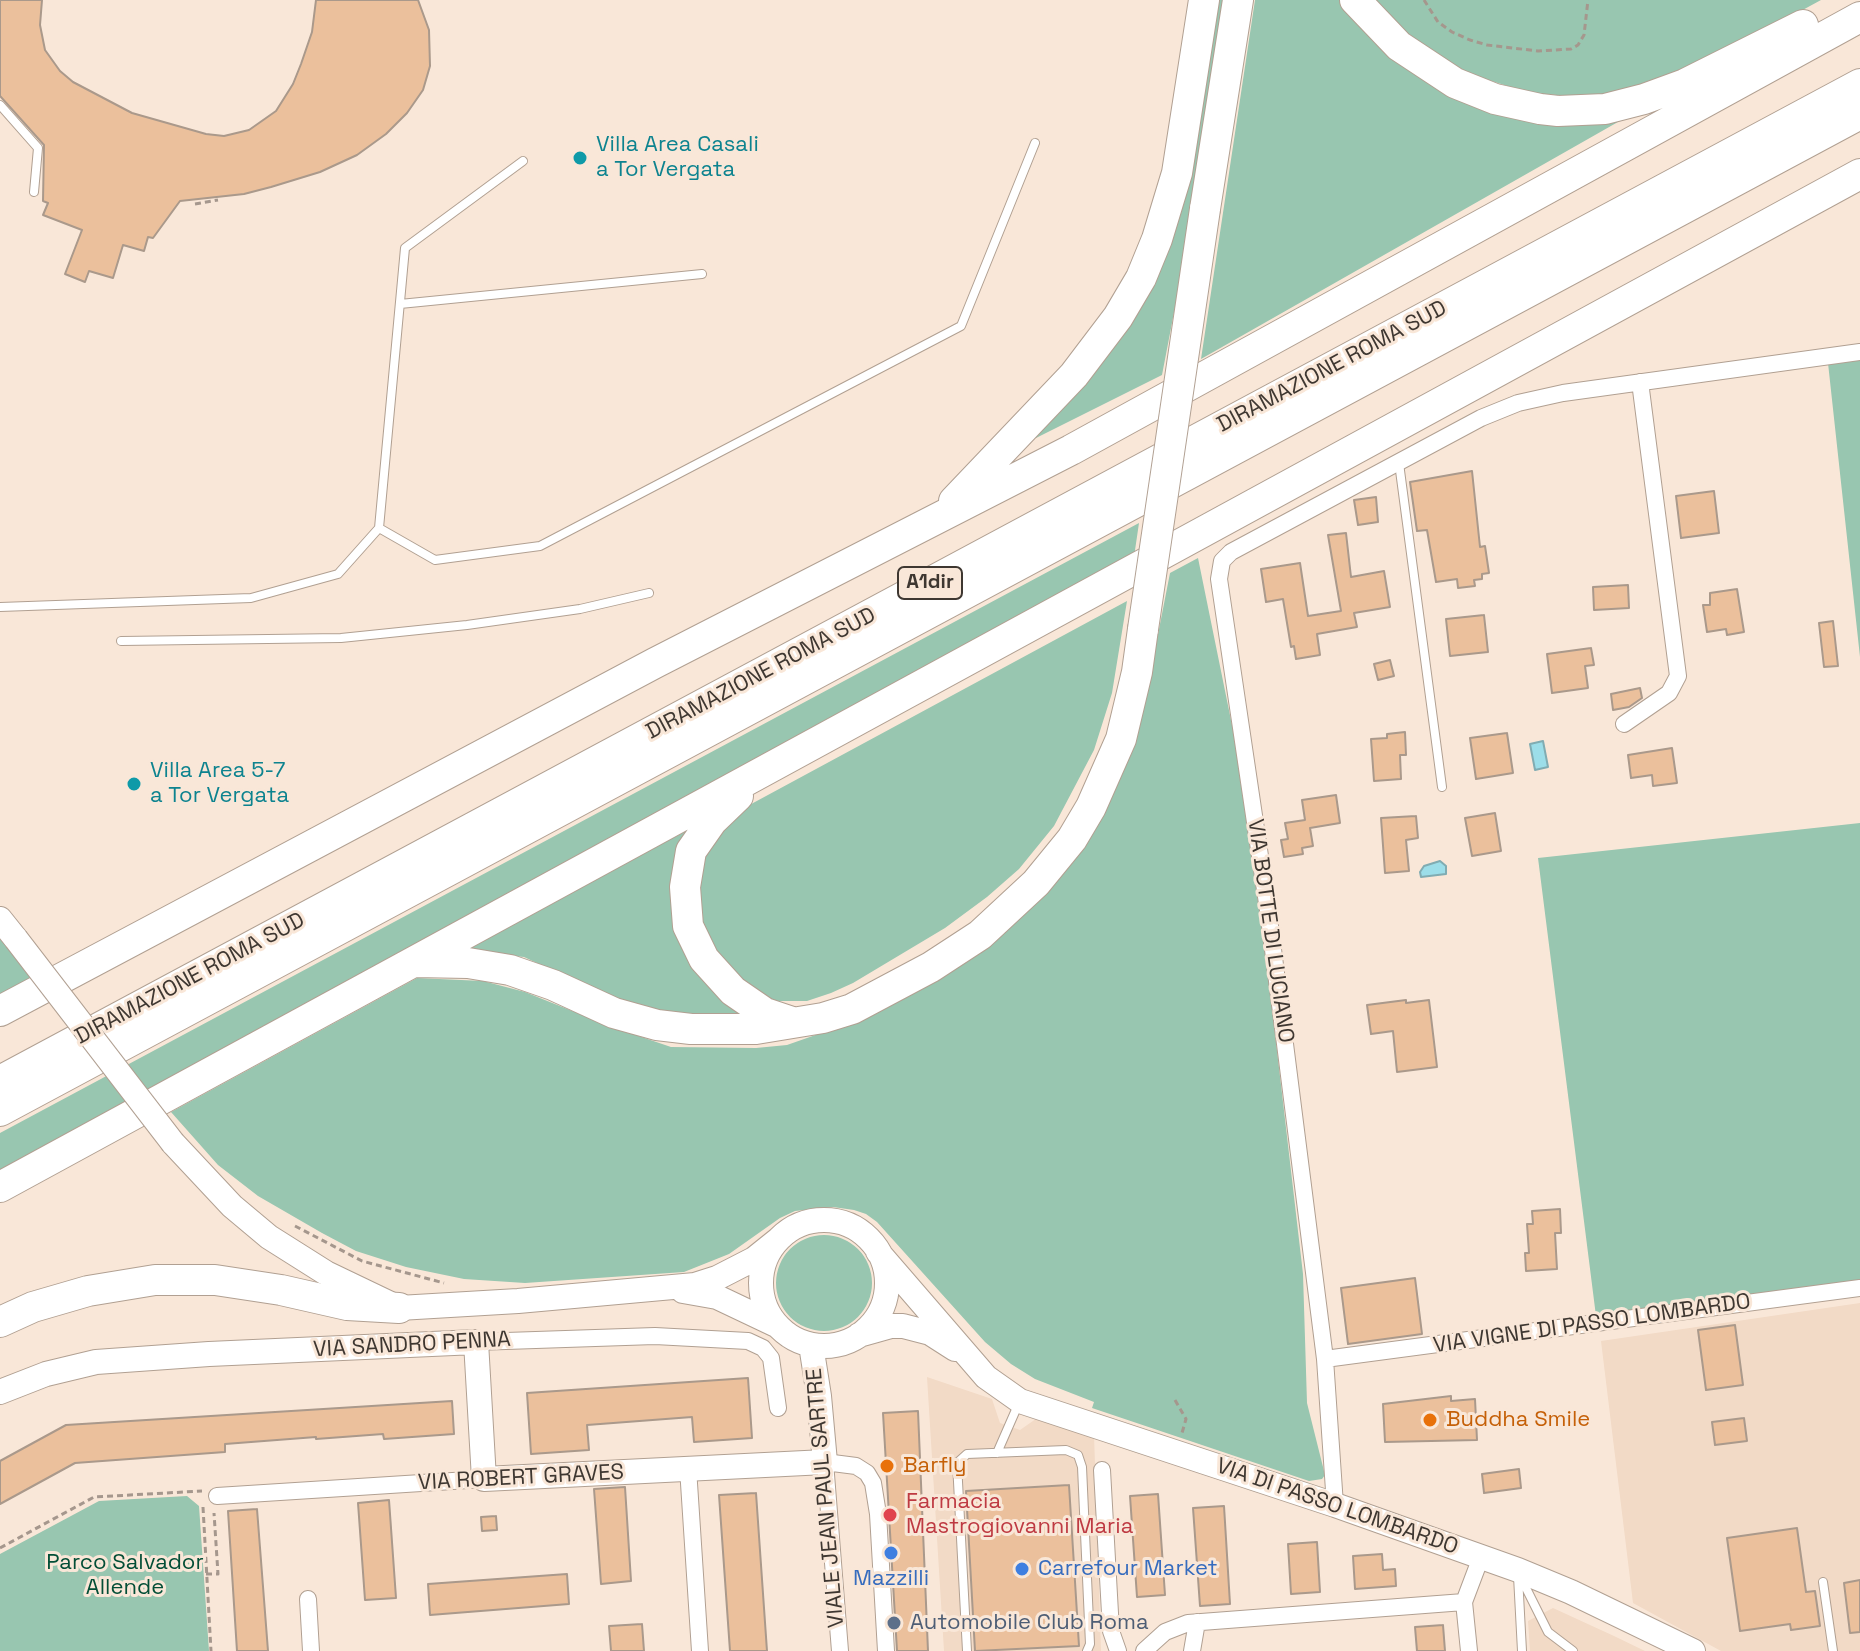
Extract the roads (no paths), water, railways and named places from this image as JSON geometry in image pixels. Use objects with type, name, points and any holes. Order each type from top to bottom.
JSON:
[{"type":"highway","points":[[937,518],[1074,375],[1118,317],[1141,278],[1162,226],[1180,157],[1204,0]]},
{"type":"highway","points":[[413,962],[468,963],[510,970],[545,981],[614,1013],[657,1025],[719,1031],[793,1023],[843,1012],[931,967],[993,923],[1044,874],[1081,825],[1110,767],[1129,712],[1238,0]]},
{"type":"highway","points":[[1355,0],[1399,46],[1455,83],[1525,107],[1575,111],[1619,107],[1685,84],[1851,0]]},
{"type":"highway","points":[[0,1011],[655,663],[1158,403],[1860,17]]},
{"type":"highway","name":"DIRAMAZIONE ROMA SUD","points":[[0,1081],[1860,84]]},
{"type":"highway","name":"DIRAMAZIONE ROMA SUD","points":[[0,1111],[1860,114]]},
{"type":"highway","points":[[0,1187],[1860,174]]},
{"type":"highway","points":[[783,760],[730,802],[705,829],[689,859],[684,897],[692,936],[711,968],[748,1002],[772,1016],[793,1023]]},
{"type":"highway","points":[[0,1322],[33,1307],[88,1291],[155,1280],[215,1280],[281,1290],[347,1305],[399,1308]]},
{"type":"street","name":"VIA BOTTE DI LUCIANO","points":[[1335,1505],[1325,1359],[1268,910],[1219,571],[1225,557],[1490,414],[1529,400],[1860,352]]},
{"type":"street","points":[[1624,724],[1669,693],[1678,676],[1640,382]]},
{"type":"street","points":[[0,919],[173,1143],[232,1206],[269,1237],[326,1273],[399,1308],[665,1290],[695,1285],[717,1278],[754,1259],[795,1227],[826,1220],[856,1229],[878,1252],[886,1272],[886,1293],[879,1312],[859,1335],[831,1346],[811,1345],[792,1338],[776,1325],[717,1297],[665,1290]]},
{"type":"street","points":[[776,1325],[762,1299],[761,1278],[766,1257],[779,1239]]},
{"type":"street","name":"VIA DI PASSO LOMBARDO","points":[[878,1252],[981,1372]]},
{"type":"street","name":"VIA VIGNE DI PASSO LOMBARDO","points":[[1325,1359],[1860,1288]]},
{"type":"street","name":"VIA DI PASSO LOMBARDO","points":[[859,1335],[891,1326],[916,1329],[942,1340],[997,1387],[1020,1401],[1335,1505],[1518,1570],[1693,1651]]},
{"type":"street","name":"VIA SANDRO PENNA","points":[[0,1392],[46,1374],[96,1362],[230,1353],[655,1336],[748,1341],[763,1348],[771,1358],[778,1408]]},
{"type":"street","points":[[476,1342],[484,1479]]},
{"type":"street","name":"VIALE JEAN PAUL SARTRE","points":[[811,1345],[825,1462],[840,1651]]},
{"type":"street","points":[[825,1462],[856,1466],[867,1473],[873,1483],[878,1514],[886,1651]]},
{"type":"street","name":"VIA ROBERT GRAVES","points":[[207,1497],[825,1462]]},
{"type":"street","points":[[688,1468],[700,1651]]},
{"type":"street","points":[[1102,1470],[1111,1631],[1118,1651]]},
{"type":"street","points":[[1469,1651],[1464,1602],[1481,1557]]},
{"type":"street","points":[[308,1599],[311,1651]]},
{"type":"street","points":[[1144,1651],[1172,1628],[1197,1622],[1464,1602]]},
{"type":"street","points":[[1192,1651],[1197,1622]]},
{"type":"lane","points":[[0,105],[38,148],[34,192]]},
{"type":"lane","points":[[379,528],[435,560],[540,546],[961,326],[1035,143]]},
{"type":"lane","points":[[0,607],[251,598],[338,574],[379,528],[405,248],[523,161]]},
{"type":"lane","points":[[400,304],[702,274]]},
{"type":"lane","points":[[1399,462],[1442,787]]},
{"type":"lane","points":[[121,641],[341,638],[580,609],[649,593]]},
{"type":"lane","points":[[997,1453],[1020,1401]]},
{"type":"lane","points":[[967,1651],[957,1463],[967,1454],[1066,1450],[1078,1455],[1081,1461],[1090,1644],[1087,1651]]},
{"type":"lane","points":[[1518,1570],[1522,1651]]},
{"type":"lane","points":[[1518,1570],[1548,1632],[1573,1651]]},
{"type":"lane","points":[[1823,1582],[1833,1651]]},
{"type":"water","points":[[1543,741],[1548,767],[1535,770],[1530,744]]},
{"type":"water","points":[[1440,861],[1446,866],[1446,874],[1421,877],[1424,866]]},
{"type":"place","name":"Villa Area Casali a Tor Vergata","points":[[580,158]]},
{"type":"place","name":"Villa Area 5-7 a Tor Vergata","points":[[134,784]]},
{"type":"place","name":"Buddha Smile","points":[[1430,1420]]},
{"type":"place","name":"Barfly","points":[[887,1466]]},
{"type":"place","name":"Farmacia Mastrogiovanni Maria","points":[[890,1515]]},
{"type":"place","name":"Mazzilli","points":[[891,1553]]},
{"type":"place","name":"Carrefour Market","points":[[1022,1569]]},
{"type":"place","name":"Automobile Club Roma","points":[[894,1623]]},
{"type":"park label","name":"Parco Salvador Allende","points":[[125,1576]]}]
